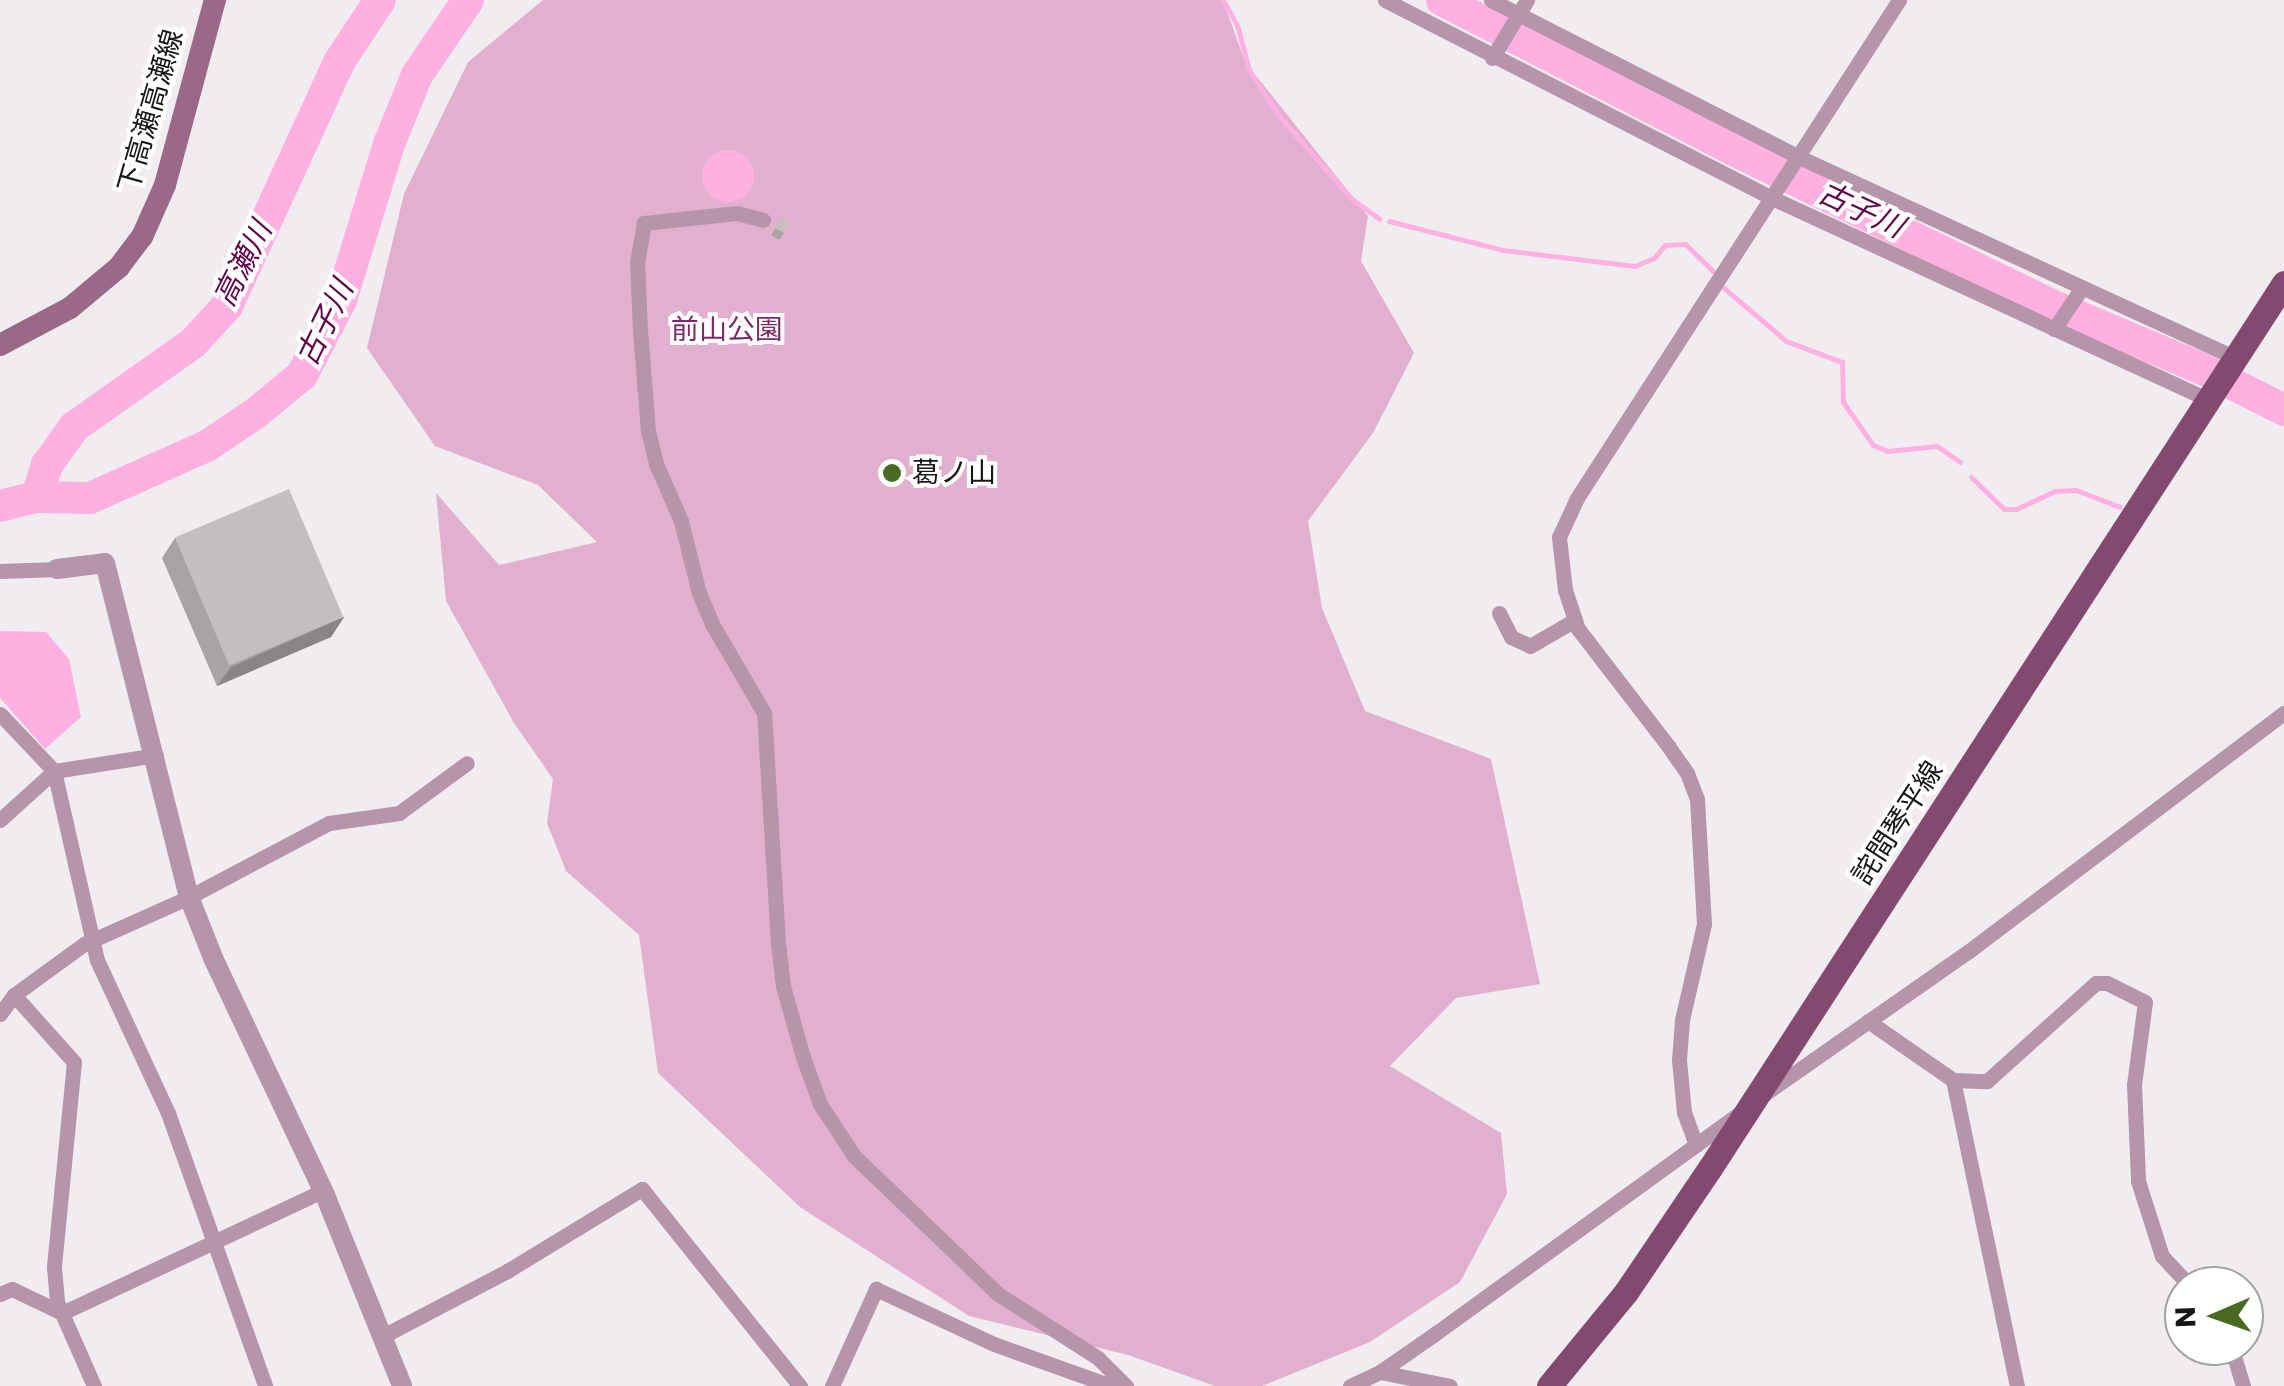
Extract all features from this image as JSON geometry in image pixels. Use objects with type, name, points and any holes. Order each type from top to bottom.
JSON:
[{"type":"main road","name":"下高瀬高瀬線","points":[[0,345],[70,308],[119,267],[142,236],[165,185],[215,0]]},
{"type":"main road","name":"詫間琴平線","points":[[1549,1386],[1626,1292],[1754,1102],[2284,283]]},
{"type":"street","points":[[1385,0],[1492,58],[2210,400]]},
{"type":"street","points":[[1492,0],[1522,7],[1799,157],[2236,358]]},
{"type":"street","points":[[1696,1144],[1684,1112],[1679,1060],[1682,1020],[1704,924],[1697,798],[1687,773],[1575,620],[1565,590],[1560,537],[1576,498],[1899,0]]},
{"type":"street","points":[[1492,58],[1522,7]]},
{"type":"street","points":[[763,220],[737,213],[644,223],[637,262],[640,330],[648,431],[656,466],[681,521],[699,593],[712,624],[764,712],[780,957],[802,1057],[820,1104],[868,1170],[998,1294],[1098,1358],[1126,1386]]},
{"type":"street","points":[[2054,329],[2081,288]]},
{"type":"street","points":[[0,571],[105,564],[156,755],[188,897],[324,1190],[402,1386]]},
{"type":"street","points":[[1499,613],[1511,637],[1530,646],[1575,620]]},
{"type":"street","points":[[1350,1386],[1380,1372],[1970,951],[2284,713]]},
{"type":"street","points":[[0,714],[54,770],[97,960],[168,1113],[265,1386]]},
{"type":"street","points":[[0,820],[54,770],[156,755]]},
{"type":"street","points":[[0,1014],[14,996],[93,940],[188,897],[330,823],[398,814],[467,763]]},
{"type":"street","points":[[1868,1021],[1953,1080],[1987,1081],[2096,983],[2107,982],[2145,1002],[2134,1084],[2138,1181],[2162,1256],[2171,1266]]},
{"type":"street","points":[[14,996],[74,1062],[54,1267],[62,1313],[94,1386]]},
{"type":"street","points":[[1953,1080],[2017,1386]]},
{"type":"street","points":[[62,1313],[324,1190]]},
{"type":"street","points":[[381,1337],[507,1271],[642,1190],[800,1386]]},
{"type":"street","points":[[0,1294],[12,1288],[62,1313]]},
{"type":"street","points":[[832,1386],[876,1289],[994,1344],[1111,1386]]},
{"type":"street","points":[[1380,1372],[1450,1386]]},
{"type":"green space","name":"前山公園","points":[[543,0],[1223,0],[1245,62],[1368,216],[1361,261],[1414,353],[1373,433],[1308,521],[1322,608],[1365,711],[1491,759],[1540,984],[1456,998],[1390,1066],[1501,1133],[1507,1194],[1460,1282],[1370,1342],[1262,1386],[1215,1386],[1128,1355],[969,1316],[800,1207],[658,1073],[639,935],[566,871],[547,823],[553,779],[514,723],[446,601],[436,493],[499,565],[597,542],[538,485],[435,446],[367,348],[404,194],[468,62]]},
{"type":"shaded area","points":[[728,150],[746,158],[754,176],[746,194],[728,202],[710,194],[702,176],[710,158]]},
{"type":"shaded area","points":[[0,631],[46,632],[69,659],[81,717],[45,749],[0,698]]},
{"type":"building","points":[[782,217],[789,221],[784,233],[775,228]]},
{"type":"building","points":[[289,489],[343,617],[229,665],[175,537]]},
{"type":"waterway","name":"高瀬川","points":[[37,497],[47,465],[74,427],[193,343],[227,306],[339,62],[380,0]]},
{"type":"waterway","name":"古子川","points":[[0,506],[37,497],[90,498],[207,446],[302,375],[341,300],[389,144],[417,75],[468,0]]},
{"type":"waterway","points":[[1223,0],[1237,25],[1249,70],[1279,116],[1352,199],[1380,219]]},
{"type":"waterway","name":"古子川","points":[[1442,0],[1744,155],[2049,304],[2203,369],[2284,410]]},
{"type":"waterway","points":[[1389,221],[1503,250],[1635,266],[1654,258],[1665,245],[1685,244],[1713,271]]},
{"type":"waterway","points":[[1724,288],[1786,341],[1842,362],[1843,402],[1873,445],[1888,451],[1937,446],[1960,462]]},
{"type":"waterway","points":[[1971,477],[2004,509],[2016,509],[2055,491],[2076,490],[2120,507]]},
{"type":"place","name":"葛ノ山","points":[[892,473]]}]
